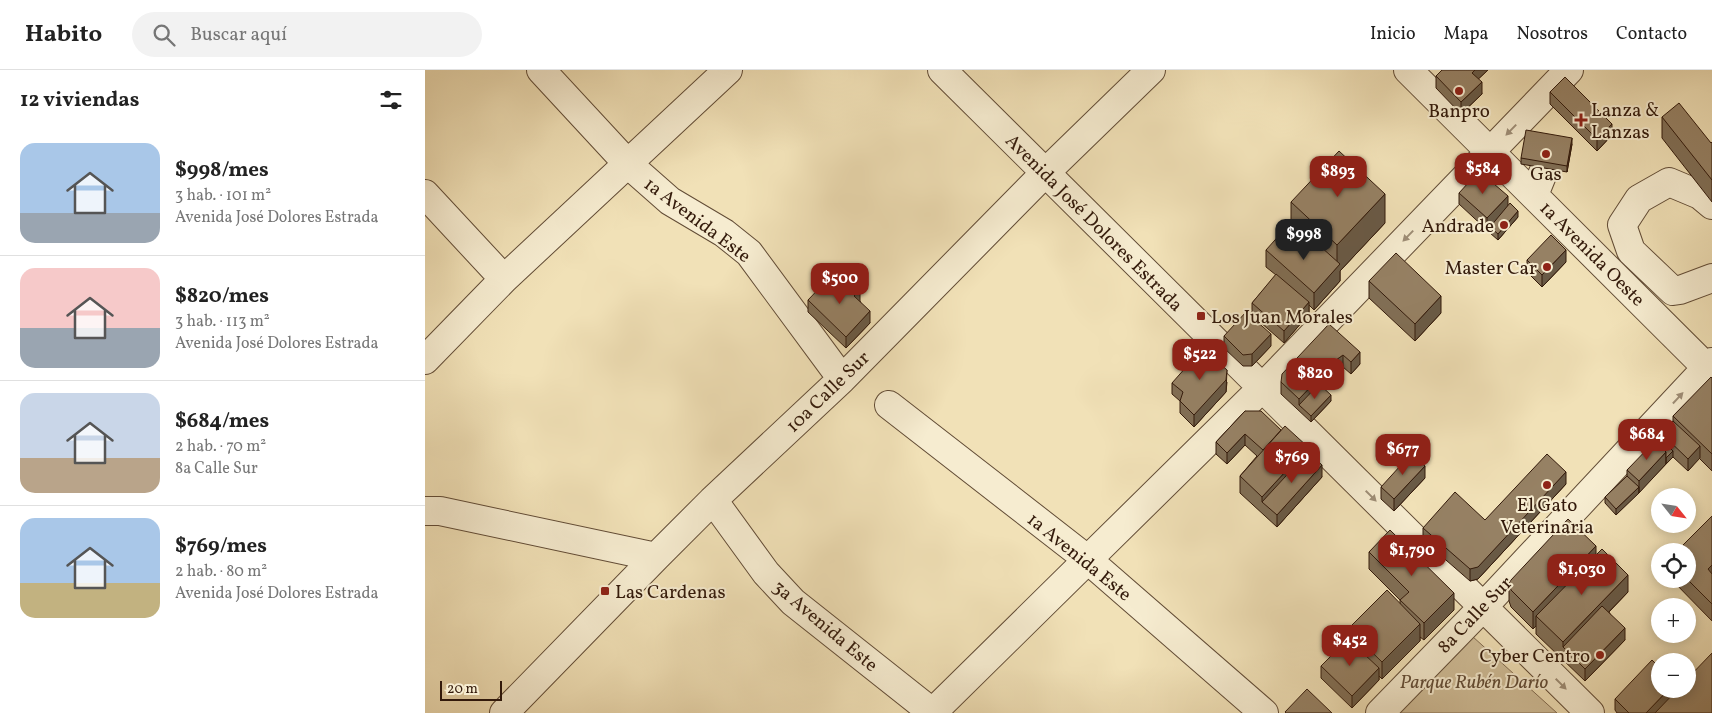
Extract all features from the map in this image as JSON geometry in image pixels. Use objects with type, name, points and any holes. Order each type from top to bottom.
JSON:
[{"type":"street","name":"1a Avenida Este","points":[[541,70],[628,164],[670,201],[724,233],[749,253],[842,379]]},
{"type":"street","points":[[425,360],[505,279],[728,70]]},
{"type":"street","name":"Avenida José Dolores Estrada","points":[[942,70],[1590,713]]},
{"type":"street","name":"10a Calle Sur","points":[[504,713],[713,500],[842,379],[1045,173],[1151,70]]},
{"type":"street","name":"1a Avenida Oeste","points":[[1409,70],[1663,323],[1710,367]]},
{"type":"street","points":[[933,713],[1262,388],[1491,151],[1537,120],[1569,70]]},
{"type":"street","points":[[1534,194],[1545,168]]},
{"type":"street","points":[[1712,205],[1700,195],[1669,182],[1639,199],[1622,225],[1631,251],[1673,291],[1712,278]]},
{"type":"street","points":[[425,194],[505,279]]},
{"type":"street","points":[[1663,323],[1680,290]]},
{"type":"street","name":"8a Calle Sur","points":[[1380,713],[1710,367]]},
{"type":"street","name":"1a Avenida Este","points":[[889,405],[1087,559],[1264,713]]},
{"type":"street","name":"3a Avenida Este","points":[[713,500],[766,573],[793,602],[933,713]]},
{"type":"street","points":[[425,510],[450,513],[656,557]]},
{"type":"green space","name":"Parque Rubén Darío","points":[[1472,636],[1557,713],[1398,713]]},
{"type":"building","points":[[1442,70],[1475,70],[1472,73],[1482,82],[1461,102],[1436,76]]},
{"type":"building","points":[[1565,77],[1612,124],[1597,139],[1550,92]]},
{"type":"building","points":[[1679,103],[1712,142],[1712,180],[1662,117]]},
{"type":"building","name":"Gas","points":[[1526,130],[1572,138],[1567,166],[1521,158]]},
{"type":"building","points":[[1339,151],[1385,194],[1337,245],[1291,202]]},
{"type":"building","points":[[1479,171],[1508,196],[1487,218],[1459,193]]},
{"type":"building","points":[[1510,203],[1518,211],[1498,234],[1490,227]]},
{"type":"building","points":[[1283,231],[1302,248],[1311,238],[1340,264],[1314,293],[1266,250]]},
{"type":"building","points":[[1551,235],[1566,250],[1542,275],[1527,260]]},
{"type":"building","points":[[1396,253],[1441,296],[1415,324],[1369,281]]},
{"type":"building","points":[[1276,274],[1309,302],[1284,331],[1252,303]]},
{"type":"building","points":[[845,276],[860,290],[854,296],[870,311],[846,337],[808,300],[828,279],[835,286]]},
{"type":"building","points":[[1246,312],[1271,334],[1252,354],[1243,355],[1224,336]]},
{"type":"building","points":[[1329,324],[1360,352],[1351,362],[1343,355],[1336,360],[1299,399],[1281,382],[1282,374]]},
{"type":"building","points":[[1203,348],[1227,370],[1226,380],[1194,415],[1180,401],[1183,392],[1172,383]]},
{"type":"building","points":[[1712,378],[1712,454],[1673,416]]},
{"type":"building","points":[[1319,384],[1331,395],[1311,416],[1299,405]]},
{"type":"building","points":[[1245,411],[1261,411],[1281,430],[1263,450],[1245,434],[1227,453],[1216,442]]},
{"type":"building","points":[[1673,421],[1700,446],[1688,459],[1662,434]]},
{"type":"building","points":[[1285,426],[1308,447],[1262,497],[1240,476]]},
{"type":"building","points":[[1662,440],[1673,451],[1666,458],[1666,452],[1658,444]]},
{"type":"building","points":[[1655,441],[1666,452],[1639,481],[1627,470]]},
{"type":"building","points":[[1308,452],[1322,465],[1277,515],[1262,502]]},
{"type":"building","points":[[1411,454],[1425,466],[1394,499],[1381,487]]},
{"type":"building","points":[[1547,454],[1566,472],[1478,567],[1470,569],[1423,528],[1455,492],[1485,520]]},
{"type":"building","points":[[1627,476],[1639,487],[1616,509],[1605,497]]},
{"type":"building","points":[[1712,516],[1712,565],[1708,569],[1712,574],[1712,604],[1696,588],[1696,543],[1685,543]]},
{"type":"building","points":[[1568,519],[1596,546],[1533,612],[1511,590],[1509,583]]},
{"type":"building","points":[[1390,530],[1454,593],[1424,623],[1400,600],[1409,592],[1369,552]]},
{"type":"building","points":[[1602,549],[1628,575],[1563,642],[1536,616]]},
{"type":"building","points":[[1387,590],[1420,624],[1382,662],[1348,629]]},
{"type":"building","points":[[1602,606],[1625,628],[1585,669],[1563,647]]},
{"type":"building","points":[[1348,639],[1379,668],[1352,696],[1321,666]]},
{"type":"building","points":[[1712,653],[1712,713],[1655,713],[1669,698],[1696,698],[1696,670]]},
{"type":"building","points":[[1651,661],[1651,698],[1660,698],[1646,713],[1629,713],[1615,699]]},
{"type":"building","points":[[1307,689],[1332,713],[1286,713]]},
{"type":"place","name":"Banpro","points":[[1459,91]]},
{"type":"place","name":"Lanza & Lanzas","points":[[1581,120]]},
{"type":"place","name":"Gas","points":[[1546,154]]},
{"type":"place","name":"Andrade","points":[[1504,225]]},
{"type":"place","name":"Master Car","points":[[1547,267]]},
{"type":"place","name":"Los Juan Morales","points":[[1201,316]]},
{"type":"place","name":"El Gato Veterinaria","points":[[1547,485]]},
{"type":"place","name":"Las Cardenas","points":[[605,591]]},
{"type":"place","name":"Cyber Centro","points":[[1600,655]]}]
